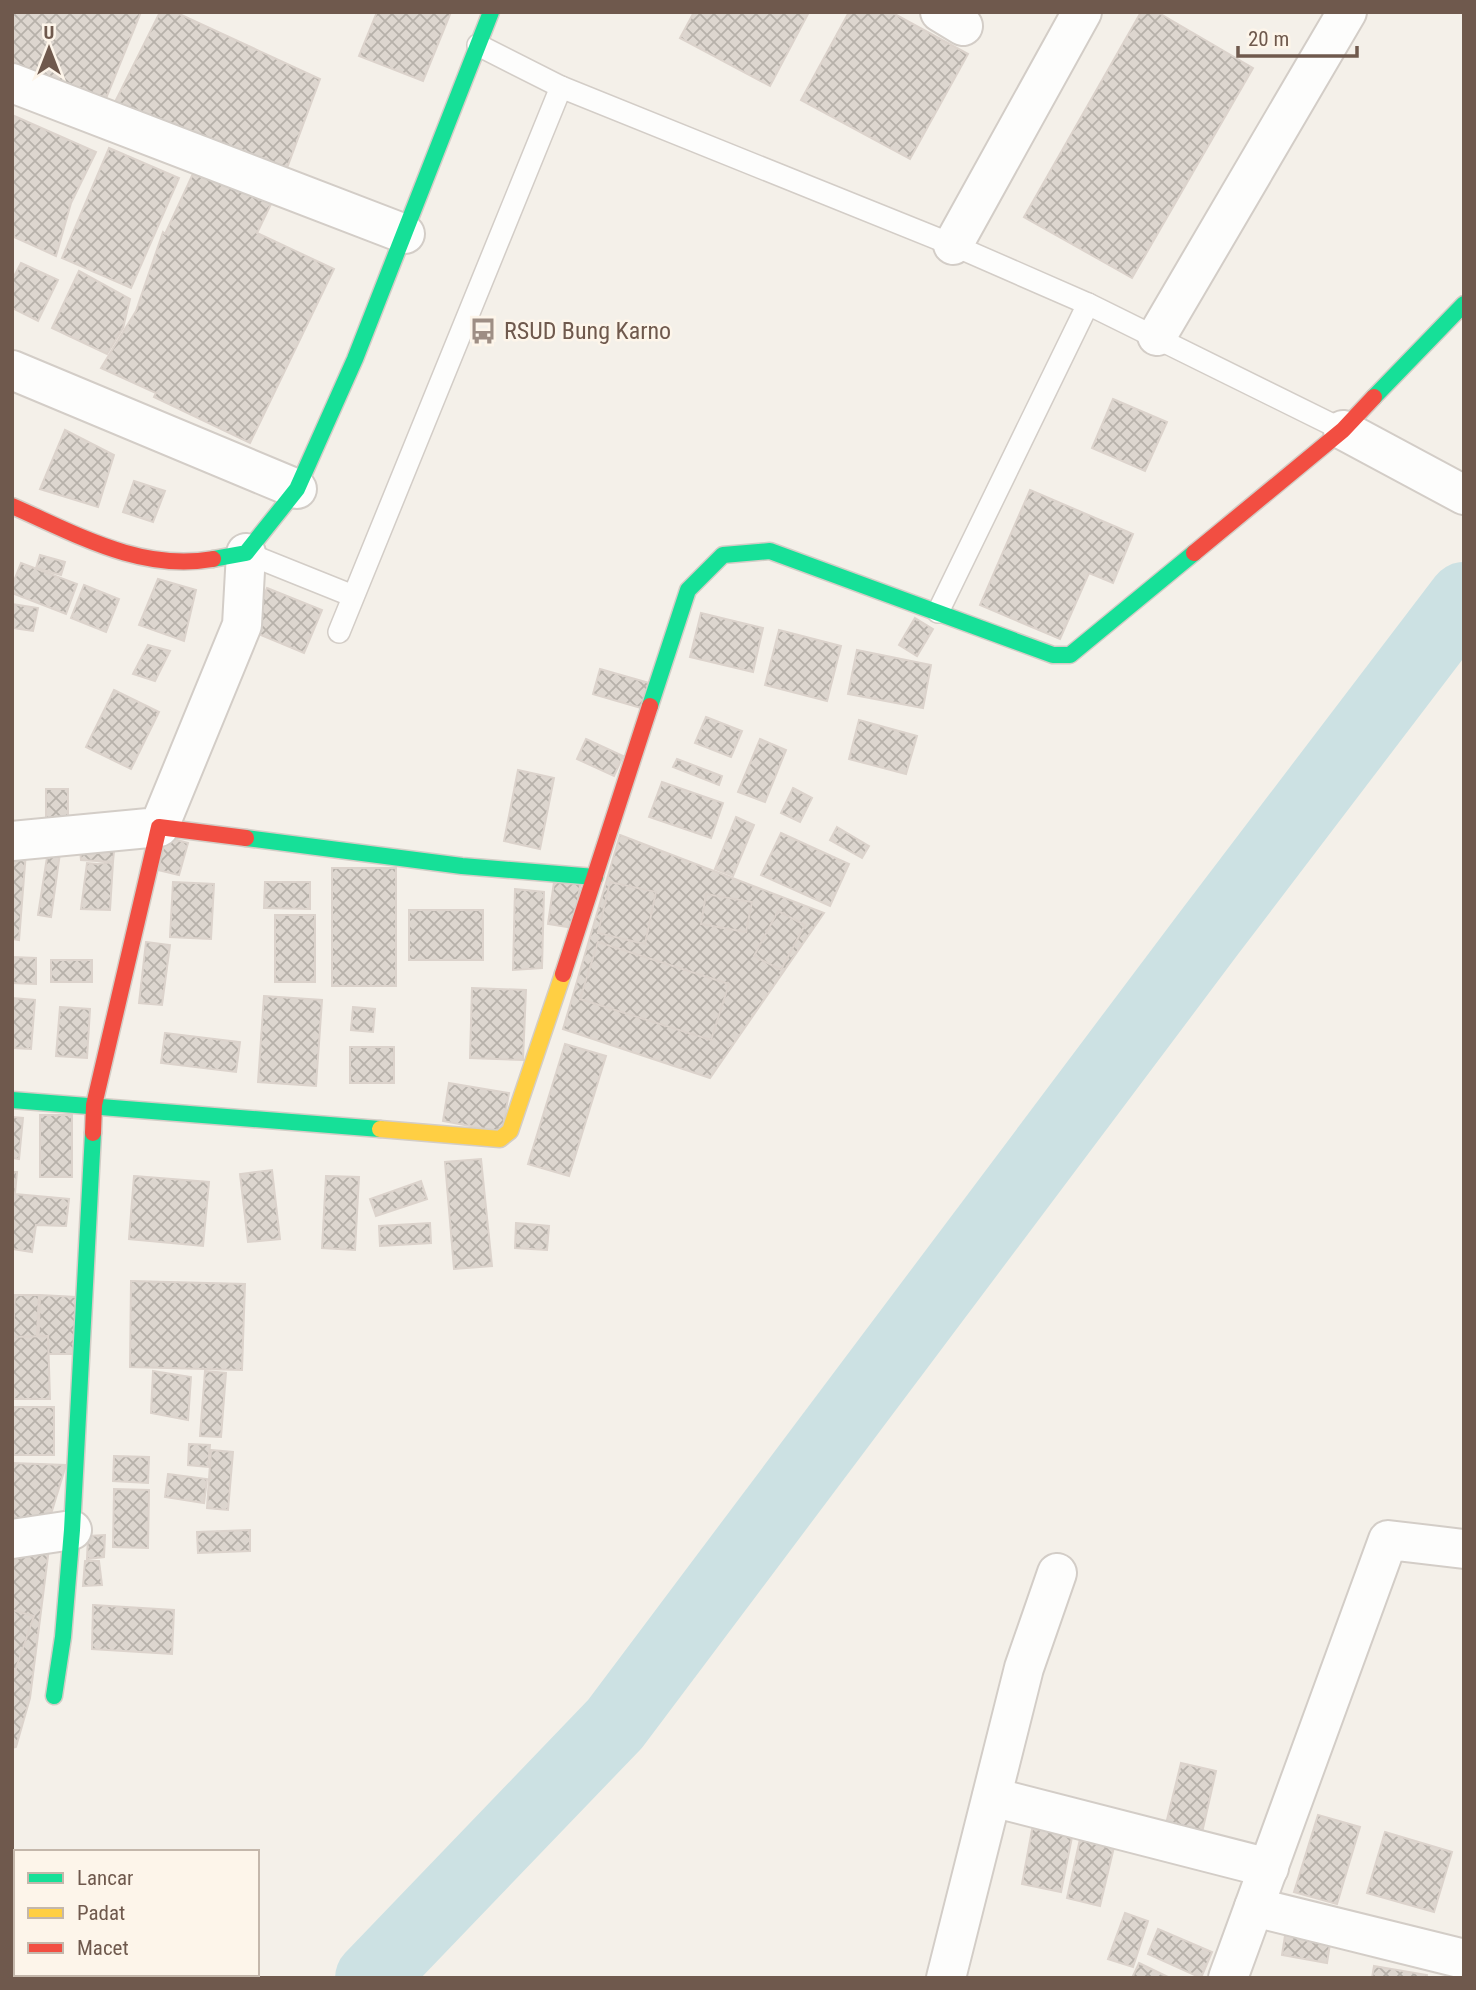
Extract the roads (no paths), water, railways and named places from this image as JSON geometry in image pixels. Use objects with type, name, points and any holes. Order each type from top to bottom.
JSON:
[{"type":"street","points":[[54,1696],[63,1637],[72,1530],[94,1105],[159,827],[242,625],[246,553],[297,489],[355,359],[491,12]]},
{"type":"street","points":[[953,245],[1082,12]]},
{"type":"street","points":[[1157,336],[1347,12]]},
{"type":"street","points":[[12,83],[405,234]]},
{"type":"street","points":[[12,1100],[500,1139],[510,1131],[526,1090],[688,590],[723,555],[770,551],[1053,655],[1070,655],[1343,430],[1464,304]]},
{"type":"street","points":[[12,370],[297,489]]},
{"type":"street","points":[[1343,430],[1459,492]]},
{"type":"street","points":[[12,506],[108,547],[142,557],[181,563],[246,553]]},
{"type":"street","points":[[12,841],[159,827],[462,866],[595,877]]},
{"type":"street","points":[[12,1539],[72,1530]]},
{"type":"street","points":[[1228,1978],[1388,1539],[1464,1549]]},
{"type":"street","points":[[946,1978],[1024,1668],[1057,1573]]},
{"type":"street","points":[[992,1797],[1269,1868]]},
{"type":"street","points":[[1254,1907],[1464,1959]]},
{"type":"lane","points":[[478,45],[561,87],[953,245],[1088,304],[1343,430]]},
{"type":"lane","points":[[339,632],[561,87]]},
{"type":"lane","points":[[938,612],[1088,304]]},
{"type":"lane","points":[[246,553],[353,596]]},
{"type":"waterway","points":[[371,1978],[615,1724],[1464,598]]},
{"type":"place","name":"RSUD Bung Karno","points":[[483,331]]}]
